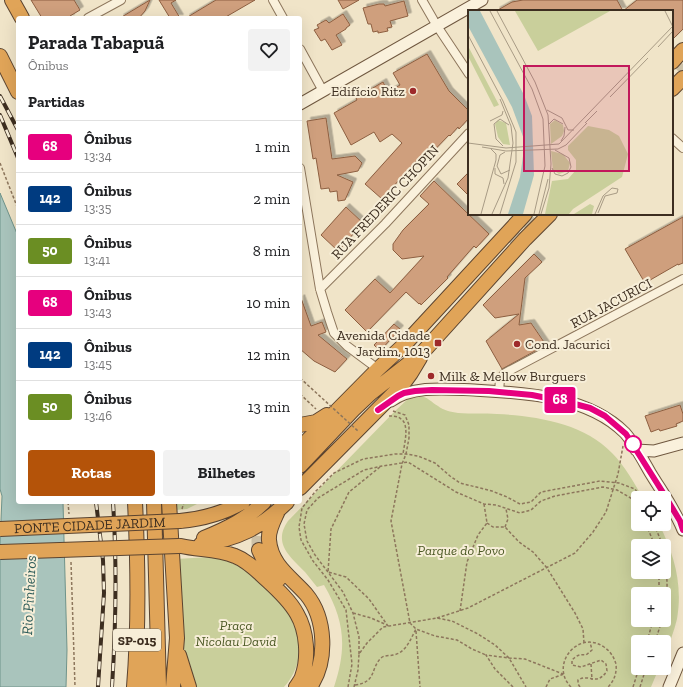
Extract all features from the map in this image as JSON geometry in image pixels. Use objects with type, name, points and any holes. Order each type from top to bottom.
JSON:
[{"type":"highway","points":[[12,0],[21,16]]},
{"type":"highway","points":[[673,84],[683,50]]},
{"type":"highway","points":[[0,56],[16,88]]},
{"type":"highway","points":[[302,446],[378,369],[405,344],[524,215]]},
{"type":"highway","points":[[302,474],[400,378],[545,215]]},
{"type":"highway","points":[[525,239],[549,215]]},
{"type":"highway","points":[[302,453],[430,327],[510,243]]},
{"type":"highway","points":[[302,486],[384,410],[407,379],[422,353]]},
{"type":"highway","points":[[302,464],[371,393],[422,353]]},
{"type":"highway","points":[[302,425],[316,422],[338,410]]},
{"type":"highway","name":"SP-015","points":[[134,687],[137,592],[135,504]]},
{"type":"highway","points":[[154,504],[159,687]]},
{"type":"highway","points":[[169,504],[177,638],[181,662],[189,687]]},
{"type":"highway","points":[[198,520],[221,504]]},
{"type":"highway","name":"PONTE CIDADE JARDIM","points":[[0,529],[198,520],[228,511],[240,504]]},
{"type":"highway","points":[[180,546],[203,544],[233,537],[260,525],[275,505]]},
{"type":"highway","points":[[275,505],[269,533],[269,540],[273,555],[281,568],[307,596],[313,606],[321,632],[321,659],[318,672],[310,687]]},
{"type":"highway","points":[[180,546],[215,550],[242,560],[249,564],[277,589],[291,604],[302,625],[305,636],[306,650],[302,677],[296,687]]},
{"type":"highway","name":"PONTE CIDADE JARDIM","points":[[0,552],[180,546]]},
{"type":"highway","points":[[259,550],[266,565],[297,597],[309,617],[314,637],[315,652],[314,667],[307,687]]},
{"type":"highway","points":[[137,592],[145,616],[145,687]]},
{"type":"highway","points":[[173,687],[177,638]]},
{"type":"street","points":[[99,15],[121,0]]},
{"type":"street","points":[[274,0],[282,16]]},
{"type":"street","points":[[422,0],[437,26],[468,72]]},
{"type":"street","points":[[302,103],[482,0]]},
{"type":"street","points":[[302,53],[323,91]]},
{"type":"street","name":"RUA FREDERIC CHOPIN","points":[[320,289],[385,224],[468,133]]},
{"type":"street","points":[[673,139],[683,148]]},
{"type":"street","points":[[302,180],[320,289],[334,332],[347,346],[378,369]]},
{"type":"street","name":"RUA JACURICI","points":[[500,392],[500,380],[505,373],[683,279]]},
{"type":"street","points":[[384,410],[398,396],[415,391],[466,390],[532,395],[590,408],[605,416],[626,434],[680,521],[683,530]]},
{"type":"street","points":[[636,450],[654,451],[683,443]]},
{"type":"street","points":[[669,687],[683,653]]},
{"type":"path","points":[[0,163],[16,204]]},
{"type":"path","points":[[302,380],[358,431]]},
{"type":"path","points":[[302,396],[324,417]]},
{"type":"path","points":[[384,410],[398,412],[405,415],[409,425],[409,438],[406,454],[402,464],[391,521],[410,623],[416,629],[435,636],[457,640],[472,649],[486,654],[525,659],[564,674]]},
{"type":"path","points":[[403,454],[406,431],[405,424]]},
{"type":"path","points":[[348,687],[352,664],[346,610],[328,580],[313,561],[301,540],[299,527],[302,508],[315,492],[334,473],[363,459],[395,454],[406,454],[418,456],[435,463],[460,483],[492,491],[520,504],[531,502],[541,492],[600,481],[615,482],[635,489],[636,491]]},
{"type":"path","points":[[359,654],[367,643],[383,627],[437,618],[468,608],[574,553],[593,532],[606,512],[622,456]]},
{"type":"path","points":[[416,629],[408,642],[407,647],[402,652],[396,655],[384,656],[380,659],[373,675],[362,684],[354,686],[358,670],[359,637],[353,613],[344,592],[315,555],[307,541],[304,524],[307,510],[318,498],[364,470],[408,462],[428,473],[456,492],[484,504],[496,505],[520,513],[531,510],[541,501],[555,496],[603,487],[617,490],[631,498]]},
{"type":"path","points":[[328,572],[331,529],[349,492],[382,466]]},
{"type":"path","points":[[68,504],[69,518]]},
{"type":"path","points":[[460,611],[467,562],[478,535],[487,523],[484,504]]},
{"type":"path","points":[[504,527],[508,519],[506,509]]},
{"type":"path","points":[[487,523],[494,527],[504,527],[519,542],[533,552],[547,568],[583,629],[584,643]]},
{"type":"path","points":[[71,558],[75,687]]},
{"type":"path","points":[[328,572],[346,577],[369,599],[388,626]]},
{"type":"path","points":[[353,613],[370,618],[388,626]]},
{"type":"path","points":[[437,618],[452,621],[478,634],[495,645],[509,658],[526,687]]},
{"type":"path","points":[[416,629],[420,687]]},
{"type":"path","points":[[580,687],[578,680],[582,678],[600,680],[607,671],[606,664],[601,660],[581,667],[572,665],[572,660],[576,656],[586,654],[592,650],[590,642]]},
{"type":"path","points":[[571,687],[566,680],[563,668],[566,657],[573,648],[590,642],[606,648],[614,657],[616,674],[614,680],[608,687]]},
{"type":"path","points":[[486,654],[496,669],[513,687]]},
{"type":"path","points":[[591,664],[592,680]]},
{"type":"path","points":[[546,687],[550,678],[564,674]]},
{"type":"path","points":[[633,687],[637,675]]},
{"type":"path","points":[[640,687],[644,675]]},
{"type":"green space","name":"Parque do Povo","points":[[420,396],[436,404],[442,409],[455,413],[512,415],[543,419],[574,428],[588,435],[601,443],[617,458],[639,491],[631,491],[631,531],[662,531],[666,539],[631,539],[631,579],[671,579],[671,552],[678,581],[679,606],[677,619],[671,638],[671,635],[631,635],[631,675],[656,675],[651,687],[334,687],[341,660],[342,647],[340,623],[336,611],[324,585],[317,587],[289,555],[285,550],[282,537],[288,521],[409,398]]},
{"type":"green space","points":[[176,504],[197,504],[187,509],[176,510]]},
{"type":"green space","name":"Praça Nicolau David","points":[[210,557],[225,560],[239,566],[274,595],[290,613],[298,632],[299,652],[295,670],[284,687],[194,687],[184,667],[176,559]]},
{"type":"water","name":"Rio Pinheiros","points":[[0,193],[16,231],[16,504],[63,504],[67,650],[66,687],[0,687],[0,544],[2,496],[0,489]]},
{"type":"building","points":[[31,0],[74,0],[80,10],[70,16],[41,16]]},
{"type":"building","points":[[150,0],[141,16],[123,16]]},
{"type":"building","points":[[159,0],[176,0],[171,3],[179,16],[169,16]]},
{"type":"building","points":[[216,0],[255,0],[227,16],[189,16]]},
{"type":"building","points":[[338,0],[359,0],[343,9]]},
{"type":"building","points":[[523,0],[617,0],[622,10],[498,10],[512,2]]},
{"type":"building","points":[[637,0],[683,0],[683,29],[673,39],[673,10],[624,10]]},
{"type":"building","points":[[404,1],[408,16],[390,21],[392,27],[387,28],[388,31],[378,33],[378,31],[373,32],[371,24],[368,24],[363,8],[379,4],[384,4],[385,6]]},
{"type":"building","points":[[343,14],[350,25],[336,35],[342,45],[332,50],[325,39],[321,41],[314,30],[319,28],[317,25],[326,20],[329,23]]},
{"type":"building","points":[[427,54],[449,91],[468,110],[468,119],[459,129],[458,127],[450,136],[449,135],[422,163],[418,159],[382,199],[365,184],[402,143],[392,134],[380,142],[374,132],[351,145],[334,113],[357,100],[356,98],[383,82],[388,92],[400,85],[393,73]]},
{"type":"building","points":[[326,118],[332,159],[355,156],[362,163],[358,171],[337,175],[353,182],[345,200],[338,201],[337,191],[330,192],[329,188],[321,189],[316,158],[313,159],[307,121]]},
{"type":"building","points":[[468,173],[468,195],[457,184]]},
{"type":"building","points":[[434,181],[489,234],[476,248],[474,246],[447,277],[448,278],[421,305],[406,292],[367,332],[345,310],[375,279],[390,293],[424,256],[402,259],[393,250],[393,244],[403,230],[429,204],[420,196]]},
{"type":"building","points":[[346,207],[363,223],[338,251],[321,235]]},
{"type":"building","points":[[683,217],[683,263],[678,264],[645,283],[625,249]]},
{"type":"building","points":[[534,254],[542,262],[525,278],[519,325],[531,323],[546,345],[502,369],[486,341],[519,314],[495,318],[483,305]]},
{"type":"building","points":[[302,301],[311,326],[322,322],[326,332],[318,335],[347,359],[335,372],[314,361],[302,351]]},
{"type":"building","points":[[394,324],[400,329],[380,351],[374,345]]},
{"type":"building","points":[[680,405],[683,414],[683,421],[676,424],[677,426],[651,432],[645,416]]},
{"type":"tunnel","points":[[677,70],[683,64]]},
{"type":"tunnel","points":[[510,243],[536,215]]},
{"type":"tunnel","points":[[259,550],[260,527],[271,507]]},
{"type":"railway","points":[[0,96],[16,126]]},
{"type":"railway","points":[[0,115],[16,153]]},
{"type":"railway","points":[[96,504],[103,560],[104,593],[98,687]]},
{"type":"railway","points":[[112,687],[116,594],[113,504]]},
{"type":"bus line","name":"68","points":[[378,410],[404,393],[432,390],[489,391],[532,395],[590,408],[605,416],[626,434],[680,521],[683,530]]},
{"type":"place","name":"Edifício Ritz","points":[[413,91]]},
{"type":"place","name":"Avenida Cidade Jardim, 1013","points":[[438,343]]},
{"type":"place","name":"Cond. Jacurici","points":[[517,344]]},
{"type":"place","name":"Milk & Mellow Burguers","points":[[431,376]]}]
